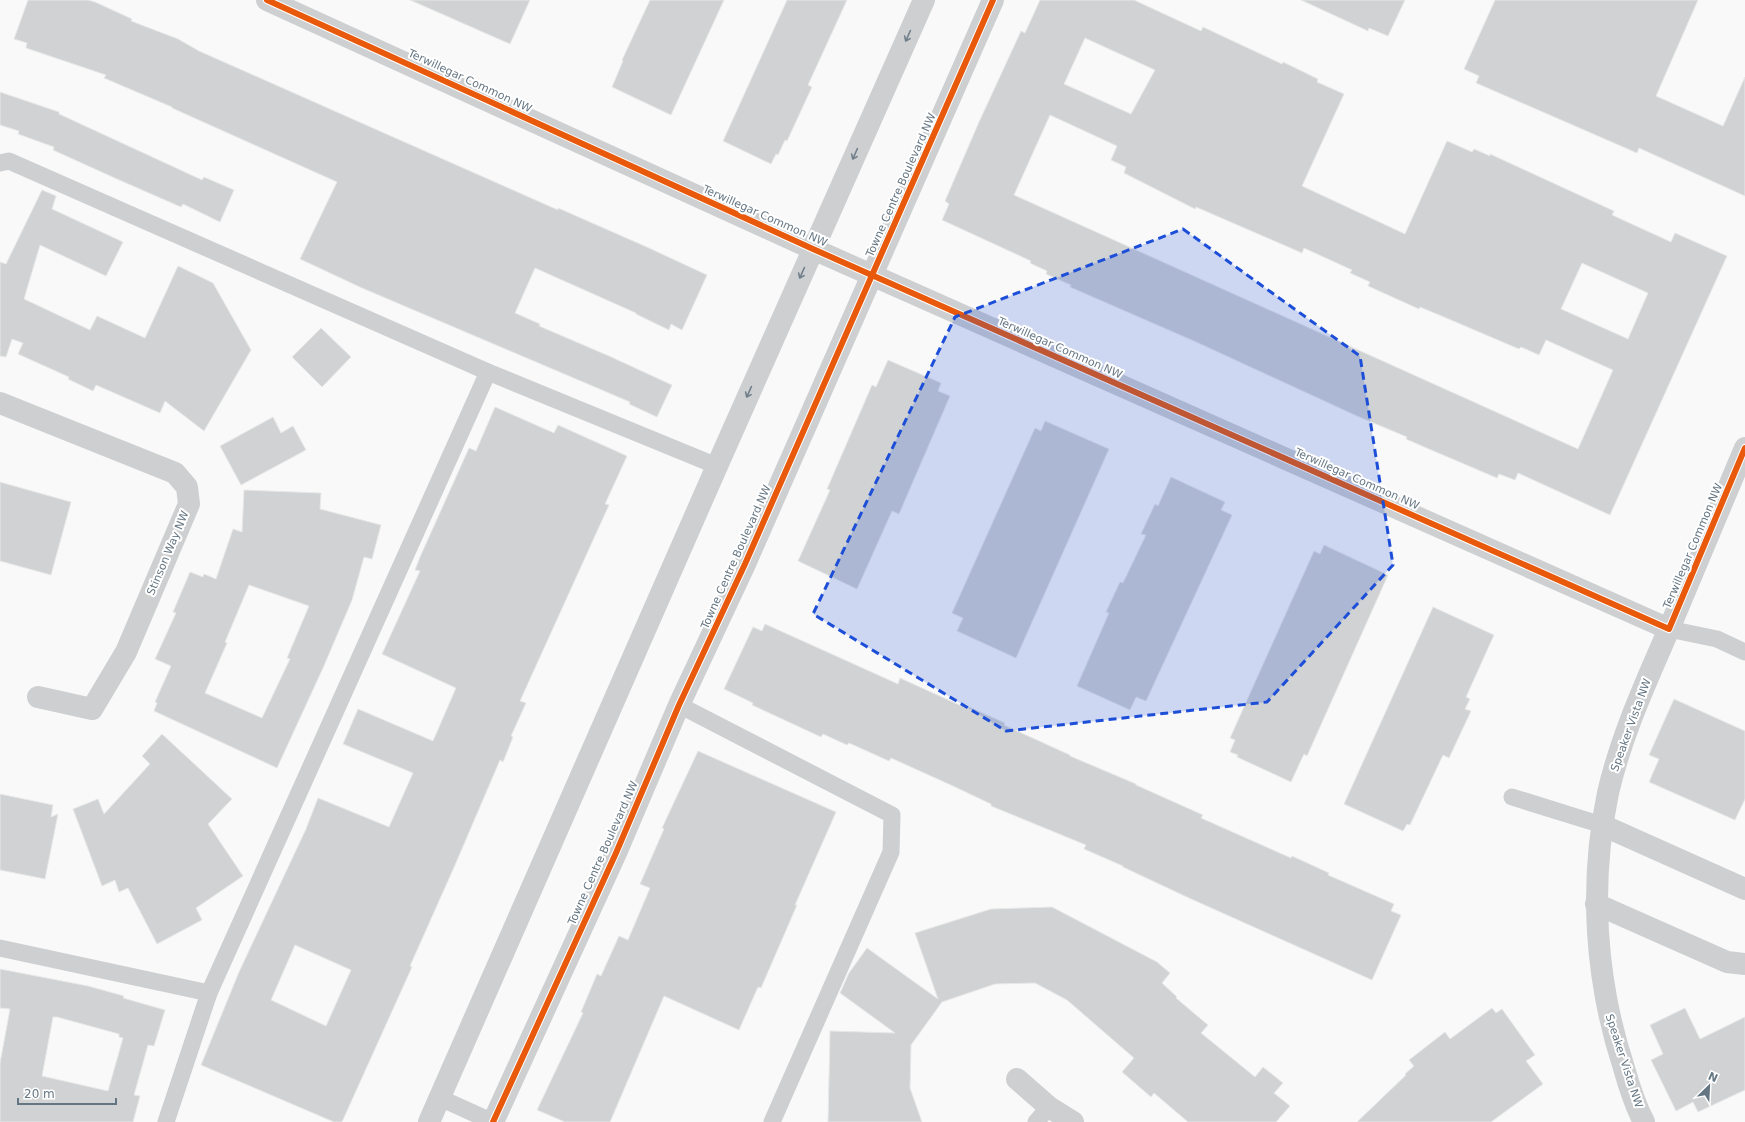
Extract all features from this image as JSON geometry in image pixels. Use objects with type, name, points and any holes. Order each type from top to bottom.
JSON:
[{"type":"street","name":"Terwillegar Common NW","points":[[267,0],[813,249],[1669,629],[1745,448]]},
{"type":"street","points":[[429,1122],[717,466],[924,0]]},
{"type":"street","name":"Towne Centre Boulevard NW","points":[[493,1122],[616,853],[679,705],[745,564],[993,0]]},
{"type":"street","name":"Stinson Way NW","points":[[0,403],[175,473],[186,487],[189,504],[126,652],[92,709],[38,697]]},
{"type":"street","name":"Speaker Vista NW","points":[[1643,1122],[1620,1058],[1606,1006],[1600,958],[1596,904],[1598,865],[1602,825],[1609,792],[1627,732],[1669,629]]},
{"type":"street","points":[[1602,825],[1745,889]]},
{"type":"street","points":[[1596,904],[1727,962],[1745,964]]},
{"type":"street","points":[[1017,1080],[1042,1115],[1073,1122]]},
{"type":"lane","points":[[0,164],[9,161],[488,372],[717,466]]},
{"type":"lane","points":[[166,1122],[209,993],[488,372]]},
{"type":"lane","points":[[1669,629],[1717,639],[1745,652]]},
{"type":"lane","points":[[679,705],[892,815],[891,852],[772,1122]]},
{"type":"lane","points":[[1512,796],[1602,825]]},
{"type":"lane","points":[[0,948],[209,993]]},
{"type":"lane","points":[[440,1098],[493,1122]]},
{"type":"highlighted area","points":[[1183,229],[1360,356],[1393,565],[1267,702],[1006,731],[813,614],[955,317]]},
{"type":"building","points":[[28,0],[88,0],[95,2],[132,19],[131,21],[178,39],[199,51],[558,210],[558,208],[649,248],[707,275],[682,330],[671,324],[669,330],[636,313],[535,268],[515,313],[540,324],[539,326],[672,385],[657,417],[629,404],[630,402],[362,288],[300,259],[337,182],[172,107],[104,78],[106,75],[26,48],[27,43],[14,39]]},
{"type":"building","points":[[410,0],[530,0],[510,44]]},
{"type":"building","points":[[650,0],[724,0],[671,115],[612,87],[623,61],[622,60]]},
{"type":"building","points":[[787,0],[847,0],[808,85],[812,87],[787,141],[785,140],[778,155],[776,154],[771,164],[723,141]]},
{"type":"building","points":[[1040,0],[1134,0],[1201,31],[1203,27],[1318,79],[1317,82],[1344,94],[1302,186],[1405,234],[1447,141],[1472,152],[1474,149],[1490,156],[1490,154],[1614,211],[1612,215],[1671,242],[1675,233],[1727,256],[1610,515],[1518,473],[1515,480],[1499,474],[1497,478],[1406,439],[1407,437],[1070,287],[1071,285],[1046,274],[1047,271],[1030,263],[1031,261],[942,220],[949,204],[945,201],[979,122],[1021,31],[1025,33]],"holes":[[[1085,38],[1155,70],[1131,114],[1064,84]],[[1050,115],[1117,146],[1111,160],[1126,167],[1124,173],[1195,209],[1196,207],[1302,253],[1304,248],[1352,270],[1350,273],[1370,282],[1368,286],[1419,309],[1420,307],[1519,349],[1521,347],[1539,355],[1546,340],[1613,370],[1578,449],[1014,195]],[[1582,263],[1648,293],[1628,339],[1561,309]]]},
{"type":"building","points":[[1301,0],[1405,0],[1388,36],[1369,28],[1368,31]]},
{"type":"building","points":[[1495,0],[1698,0],[1656,96],[1723,126],[1745,77],[1745,196],[1639,148],[1637,153],[1476,83],[1479,76],[1464,69]]},
{"type":"building","points":[[0,92],[59,112],[59,114],[202,180],[204,177],[234,190],[220,222],[183,204],[181,207],[117,179],[53,150],[54,147],[18,134],[19,131],[0,125]]},
{"type":"building","points":[[42,190],[56,196],[52,209],[123,242],[106,276],[40,245],[24,299],[90,330],[97,316],[145,338],[178,266],[213,283],[251,350],[204,431],[165,401],[160,413],[96,385],[93,391],[68,379],[69,377],[18,354],[23,343],[12,339],[6,357],[0,356],[0,262],[6,264]]},
{"type":"building","points":[[321,328],[351,357],[322,387],[292,357]]},
{"type":"building","points":[[888,360],[941,383],[938,391],[950,396],[899,514],[892,511],[857,589],[798,561],[830,490],[827,489],[872,385],[876,387]]},
{"type":"building","points":[[495,407],[554,433],[558,425],[627,456],[605,504],[609,505],[520,701],[526,703],[511,736],[513,737],[503,762],[500,760],[410,966],[412,967],[342,1122],[334,1122],[201,1065],[239,972],[306,829],[318,798],[389,827],[413,773],[343,744],[358,709],[433,741],[456,688],[382,654],[420,571],[415,570],[420,557],[469,448],[476,451]],"holes":[[[295,945],[351,970],[326,1026],[271,1000]]]},
{"type":"building","points":[[273,417],[281,433],[293,426],[306,450],[241,485],[220,446]]},
{"type":"building","points":[[1045,421],[1109,449],[1016,658],[957,631],[963,618],[952,613],[1035,428],[1041,431]]},
{"type":"building","points":[[1171,477],[1225,502],[1221,510],[1232,515],[1146,701],[1136,697],[1130,710],[1077,686],[1109,613],[1106,612],[1120,582],[1123,583],[1146,535],[1141,534],[1155,504],[1158,506]]},
{"type":"building","points":[[0,482],[71,502],[51,575],[0,561]]},
{"type":"building","points":[[244,490],[321,493],[320,509],[381,525],[372,559],[364,557],[352,600],[323,668],[277,768],[154,711],[157,703],[155,702],[171,666],[155,659],[176,613],[173,612],[190,572],[203,577],[204,574],[216,579],[233,529],[242,532]],"holes":[[[249,585],[309,606],[287,658],[290,659],[262,718],[205,693],[227,643],[225,642]]]},
{"type":"building","points":[[1324,545],[1388,575],[1307,756],[1304,754],[1291,782],[1237,757],[1238,755],[1230,752],[1235,740],[1230,738],[1314,551],[1320,554]]},
{"type":"building","points":[[1433,607],[1494,635],[1466,697],[1470,699],[1465,709],[1471,711],[1449,758],[1443,755],[1410,825],[1407,824],[1403,831],[1344,804]]},
{"type":"building","points":[[765,624],[898,684],[900,678],[966,708],[967,706],[1005,723],[1004,725],[1070,756],[1203,815],[1201,818],[1291,858],[1292,856],[1329,873],[1328,875],[1394,904],[1391,911],[1401,915],[1372,980],[1084,849],[1086,845],[991,806],[991,804],[891,758],[889,761],[849,743],[847,745],[823,734],[821,737],[752,705],[753,703],[724,689],[753,627],[762,631]]},
{"type":"building","points":[[1674,699],[1745,731],[1745,799],[1735,820],[1649,782],[1659,759],[1649,755]]},
{"type":"building","points":[[162,734],[232,799],[208,824],[243,876],[196,908],[202,920],[157,944],[128,888],[119,892],[115,880],[102,886],[73,809],[98,799],[104,814],[150,764],[142,756]]},
{"type":"building","points":[[698,751],[836,812],[795,905],[797,905],[761,988],[758,987],[739,1030],[664,996],[610,1122],[565,1122],[537,1110],[583,1013],[581,1012],[597,974],[601,976],[619,936],[628,940],[650,888],[640,884],[664,829],[662,828]]},
{"type":"building","points":[[0,794],[53,805],[51,817],[58,814],[45,879],[0,870]]},
{"type":"building","points":[[1052,907],[1157,962],[1170,973],[1162,983],[1177,997],[1176,998],[1208,1025],[1201,1033],[1255,1077],[1263,1067],[1283,1083],[1274,1093],[1290,1106],[1276,1122],[1188,1122],[1154,1093],[1151,1097],[1122,1072],[1134,1058],[1067,1000],[1035,983],[995,984],[942,1002],[911,1045],[910,1088],[922,1122],[828,1122],[830,1031],[895,1033],[840,993],[849,973],[867,948],[938,999],[915,933],[991,909]]},
{"type":"building","points":[[0,969],[88,986],[165,1010],[154,1046],[148,1045],[134,1095],[140,1096],[133,1122],[0,1122],[0,1063],[10,1009],[0,1008]],"holes":[[[53,1017],[119,1034],[119,1037],[123,1038],[108,1091],[42,1076]]]},
{"type":"building","points":[[1492,1008],[1496,1013],[1502,1009],[1535,1055],[1526,1061],[1543,1084],[1491,1122],[1357,1122],[1414,1066],[1409,1060],[1445,1032],[1450,1039]]},
{"type":"building","points":[[1685,1008],[1700,1039],[1745,1017],[1745,1090],[1698,1112],[1693,1102],[1676,1111],[1651,1060],[1663,1054],[1650,1025]]},
{"type":"cycle path","points":[[267,0],[813,249],[1669,629],[1745,448]]},
{"type":"cycle path","points":[[493,1122],[616,853],[679,705],[745,564],[993,0]]}]
